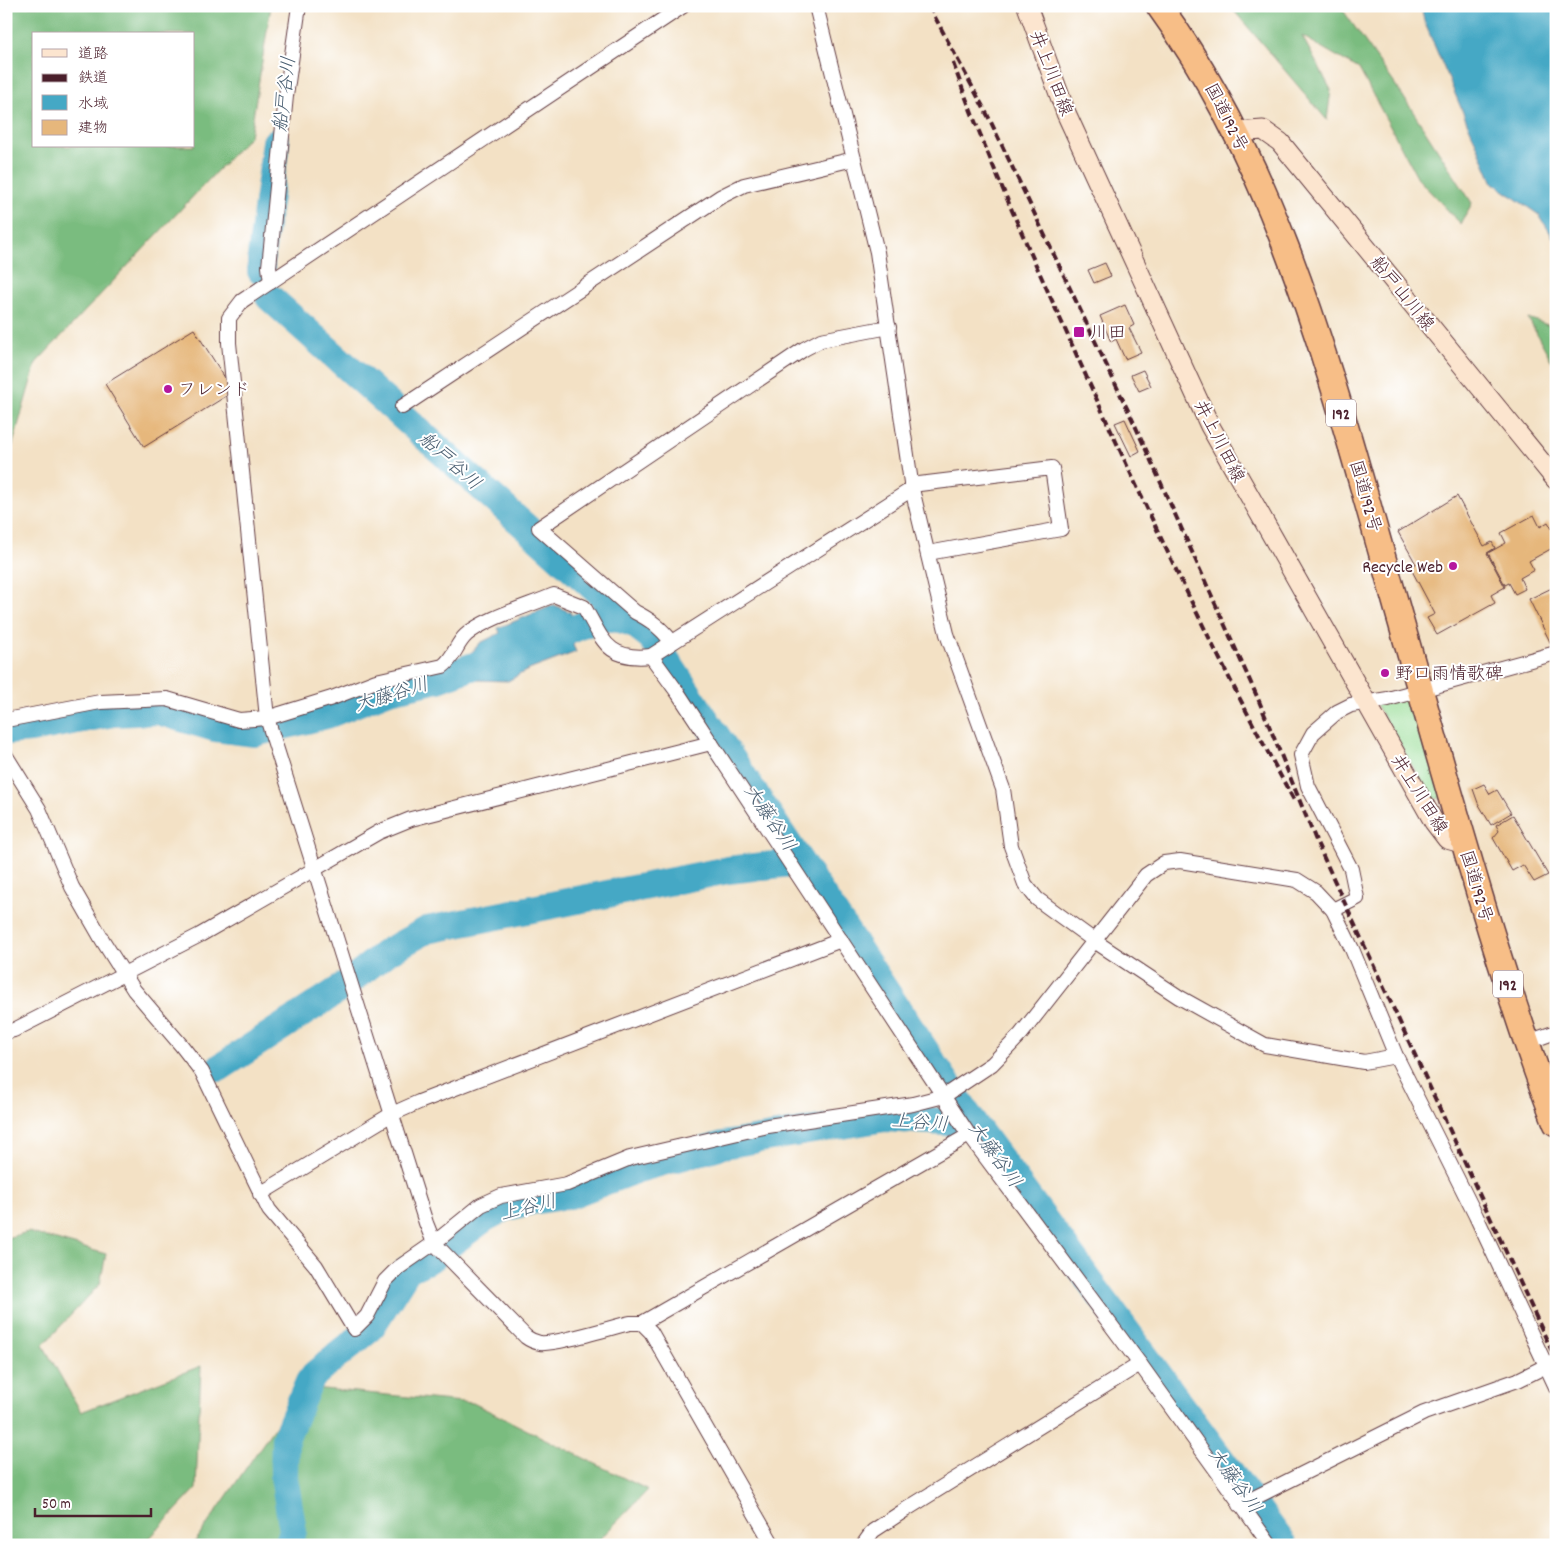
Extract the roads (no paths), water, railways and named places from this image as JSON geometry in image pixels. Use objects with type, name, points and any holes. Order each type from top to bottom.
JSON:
[{"type":"highway","name":"国道192号","points":[[1159,6],[1210,82],[1236,132],[1279,230],[1299,283],[1347,432],[1500,960],[1556,1123]]},
{"type":"main road","name":"井上川田線","points":[[1027,6],[1066,113],[1210,426],[1434,822],[1447,839],[1465,844]]},
{"type":"main road","name":"船戸山川線","points":[[1236,132],[1263,130],[1280,142],[1556,480]]},
{"type":"street","points":[[271,282],[269,267],[286,96],[299,6]]},
{"type":"street","points":[[683,6],[242,301],[229,318],[229,343],[270,727],[426,1223],[439,1248],[526,1337],[534,1342],[542,1344],[630,1323],[642,1323],[964,1126]]},
{"type":"street","points":[[816,6],[877,252],[912,487],[947,634],[1003,789],[1012,846],[1024,884],[1037,899],[1096,942],[1179,997],[1265,1045],[1364,1062],[1396,1056]]},
{"type":"street","points":[[402,406],[720,198],[744,185],[854,159]]},
{"type":"street","points":[[889,327],[821,340],[804,349],[539,528],[635,612],[650,619],[662,629],[661,650],[711,744],[841,940],[949,1092],[964,1126],[1140,1364],[1247,1500],[1270,1545]]},
{"type":"street","points":[[6,720],[100,702],[167,699],[270,727],[376,680],[443,666],[450,661],[466,635],[554,595],[584,607],[603,643],[611,649],[636,658],[661,650],[912,487],[1052,468],[1061,529],[928,552]]},
{"type":"street","points":[[1333,910],[1357,898],[1351,869],[1308,786],[1301,755],[1312,733],[1337,712],[1364,701],[1388,698],[1556,653]]},
{"type":"street","points":[[6,1032],[14,1030],[124,975],[314,871],[379,832],[411,819],[711,744]]},
{"type":"street","points":[[6,756],[39,809],[72,887],[124,975],[134,990],[181,1044],[202,1072],[269,1210],[316,1266],[354,1329],[367,1316],[385,1281],[398,1268],[439,1248],[481,1206],[501,1196],[567,1184],[630,1158],[768,1126],[913,1104],[949,1092],[998,1058],[1021,1034],[1096,942],[1146,875],[1164,862],[1180,861],[1296,880],[1316,892],[1333,910],[1352,949],[1396,1056],[1551,1364],[1556,1387]]},
{"type":"street","points":[[260,1194],[392,1114],[472,1081],[841,940]]},
{"type":"street","points":[[1528,1042],[1556,1032]]},
{"type":"street","points":[[642,1323],[658,1341],[773,1545]]},
{"type":"street","points":[[863,1545],[873,1531],[905,1510],[1140,1364]]},
{"type":"street","points":[[1247,1500],[1424,1413],[1486,1393],[1551,1364]]},
{"type":"water","points":[[1421,6],[1556,6],[1556,242],[1539,215],[1493,183],[1424,21]]},
{"type":"water","points":[[554,605],[570,612],[581,635],[573,645],[576,652],[526,671],[508,681],[477,680],[466,656],[480,643],[500,633],[498,628]]},
{"type":"waterway","name":"船戸谷川","points":[[261,271],[261,256],[276,142]]},
{"type":"waterway","name":"船戸谷川","points":[[269,297],[633,623]]},
{"type":"waterway","name":"大藤谷川","points":[[6,731],[31,729],[113,713],[158,711],[215,728],[255,733],[327,715],[389,690],[438,679],[562,634],[599,618],[620,619],[633,623],[651,637],[974,1124],[1284,1545]]},
{"type":"waterway","name":"上谷川","points":[[219,1068],[340,989],[387,952],[427,930],[728,870],[800,862]]},
{"type":"waterway","name":"上谷川","points":[[288,1545],[293,1531],[284,1477],[285,1439],[309,1382],[315,1374],[370,1329],[408,1269],[430,1259],[485,1218],[504,1208],[570,1195],[638,1169],[723,1145],[885,1118],[974,1124]]},
{"type":"railway","points":[[929,6],[988,116],[1134,423],[1259,701],[1317,843],[1556,1360]]},
{"type":"railway","points":[[953,63],[1019,226],[1139,492],[1240,700],[1295,802]]},
{"type":"place","name":"川田","points":[[1079,332]]},
{"type":"place","name":"フレンド","points":[[168,389]]},
{"type":"place","name":"Recycle Web","points":[[1453,566]]},
{"type":"place","name":"野口雨情歌碑","points":[[1385,673]]}]
